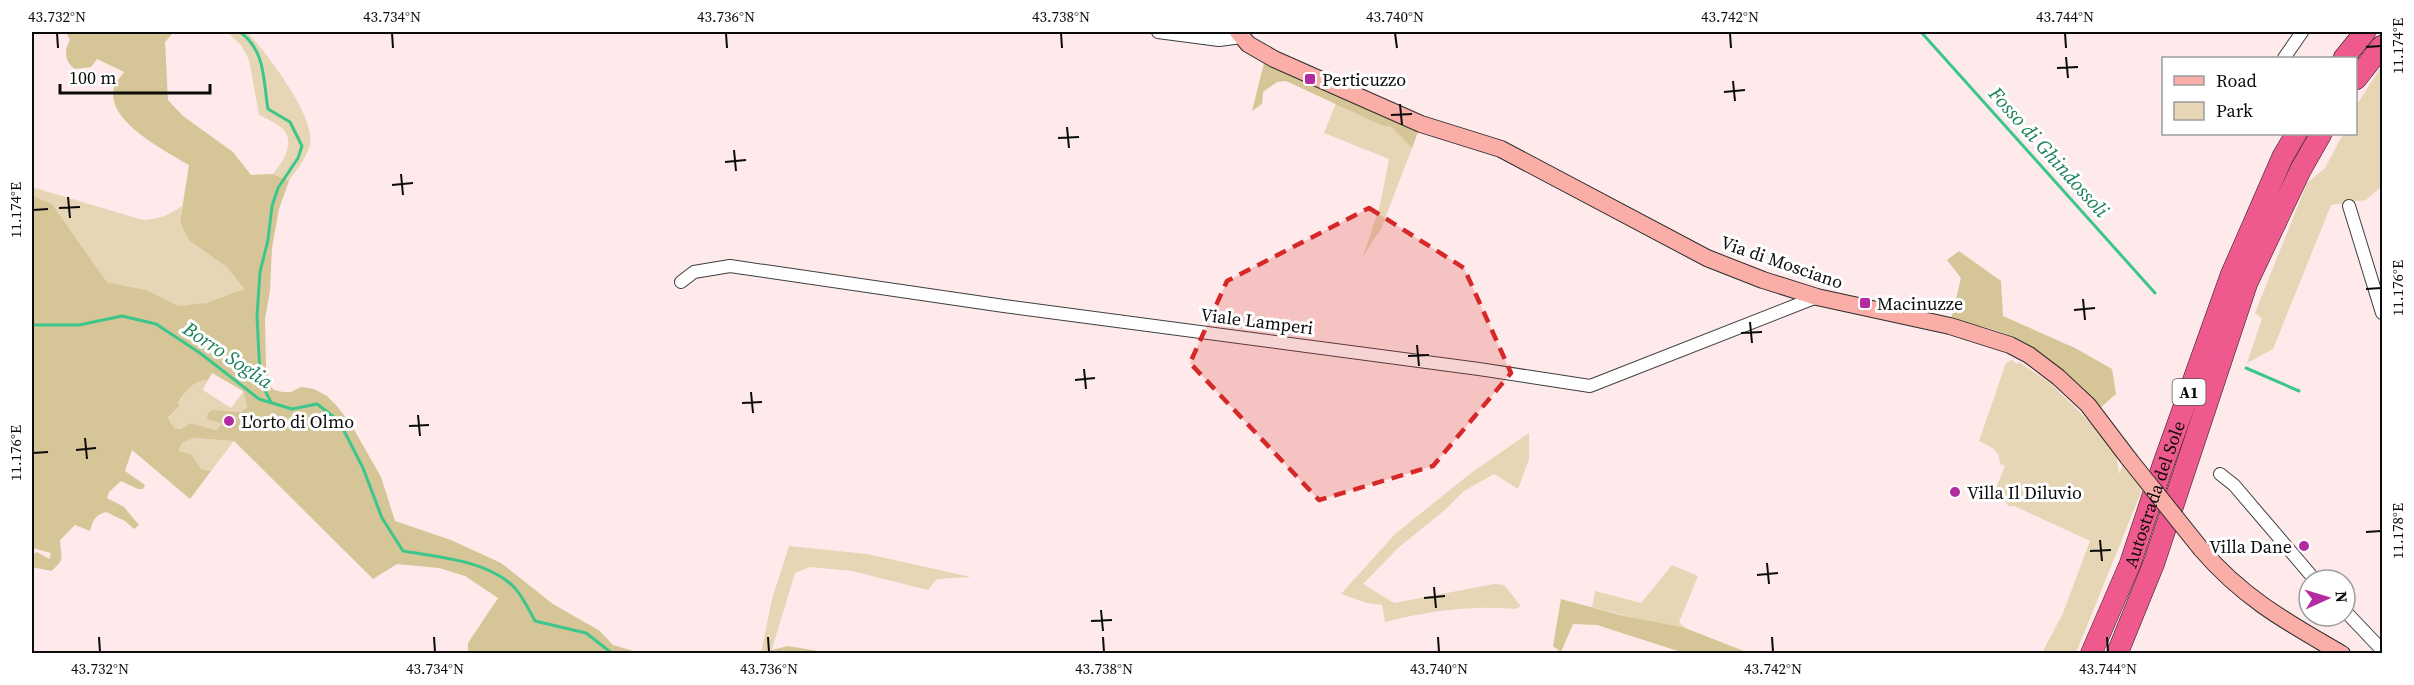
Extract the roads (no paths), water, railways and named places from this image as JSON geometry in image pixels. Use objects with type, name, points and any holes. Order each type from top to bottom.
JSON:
[{"type":"highway","points":[[2345,57],[2365,32]]},
{"type":"highway","points":[[2357,77],[2382,46]]},
{"type":"highway","name":"Autostrada del Sole","points":[[2091,654],[2130,564],[2231,275],[2274,175],[2295,135]]},
{"type":"highway","name":"Autostrada del Sole","points":[[2117,654],[2154,563],[2247,283],[2301,169],[2320,135]]},
{"type":"main road","name":"Via di Mosciano","points":[[1240,34],[1248,44],[1274,59],[1413,121],[1501,149],[1707,258],[1817,297],[1950,326],[2010,345],[2029,355],[2058,377],[2088,405],[2218,569],[2245,594],[2277,617],[2342,654]]},
{"type":"street","points":[[1158,32],[1219,40],[1240,34]]},
{"type":"street","points":[[2285,57],[2302,32]]},
{"type":"street","points":[[2349,206],[2382,313]]},
{"type":"street","name":"Viale Lamperi","points":[[681,282],[694,272],[730,266],[1590,386],[1817,297]]},
{"type":"street","points":[[2220,474],[2234,485],[2305,568]]},
{"type":"street","points":[[2357,624],[2382,650]]},
{"type":"waterway","points":[[240,32],[255,48],[259,57],[268,109],[290,122],[302,146],[298,158],[278,188],[272,206],[268,240],[260,272],[257,316],[261,383],[271,402]]},
{"type":"waterway","name":"Fosso di Ghindossoli","points":[[1921,32],[2155,293]]},
{"type":"waterway","name":"Borro Soglia","points":[[32,325],[79,325],[122,316],[156,324],[200,353],[259,399],[292,409],[317,404],[339,421],[363,468],[382,518],[403,551],[461,561],[489,570],[513,586],[535,621],[586,633],[613,654]]},
{"type":"waterway","name":"Fosso di Ghindossoli","points":[[2246,368],[2299,391]]},
{"type":"place","name":"Perticuzzo","points":[[1310,79]]},
{"type":"place","name":"Macinuzze","points":[[1865,303]]},
{"type":"place","name":"L'orto di Olmo","points":[[229,421]]},
{"type":"place","name":"Villa Il Diluvio","points":[[1955,492]]},
{"type":"place","name":"Villa Dane","points":[[2304,546]]}]
